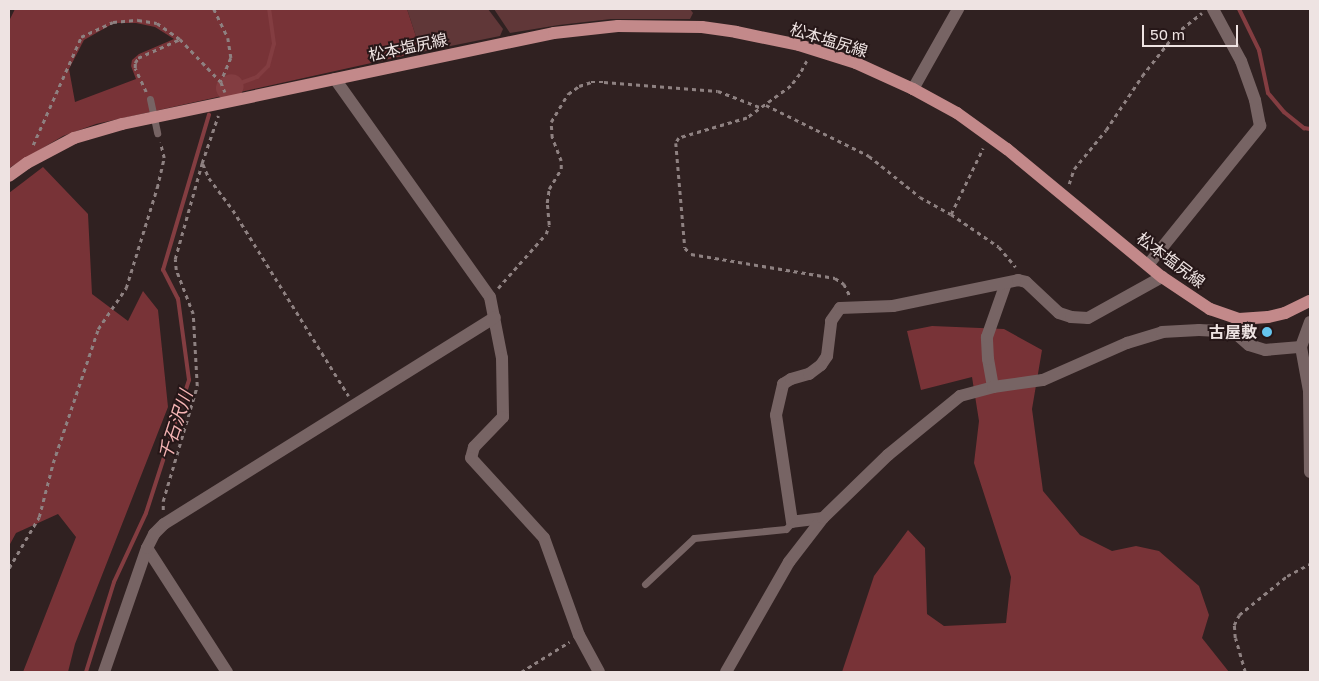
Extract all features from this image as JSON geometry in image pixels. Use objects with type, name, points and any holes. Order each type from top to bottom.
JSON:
[{"type":"main road","name":"松本塩尻線","points":[[9,176],[27,163],[74,138],[122,124],[554,33],[618,26],[702,27],[736,32],[812,50],[856,64],[913,89],[957,113],[989,136],[1162,277],[1210,309],[1239,319],[1268,317],[1307,303]]},
{"type":"street","points":[[913,89],[958,9]]},
{"type":"street","points":[[1148,264],[1260,126],[1254,100],[1241,61],[1213,9]]},
{"type":"street","points":[[335,79],[490,297],[502,358],[503,417],[474,447],[471,458],[544,538],[579,636],[599,672]]},
{"type":"street","points":[[823,518],[792,522],[776,415],[783,384],[791,379],[809,374],[821,365],[827,356],[831,321],[840,308],[893,306],[1012,281],[1026,282],[1059,312],[1071,317],[1088,318],[1162,277]]},
{"type":"street","points":[[993,387],[988,359],[987,336],[1012,281]]},
{"type":"street","points":[[1307,303],[1310,321],[1301,347],[1309,391],[1310,472]]},
{"type":"street","points":[[104,672],[147,548],[154,534],[164,524],[495,317]]},
{"type":"street","points":[[1234,332],[1239,319]]},
{"type":"street","points":[[726,672],[789,562],[823,518],[888,455],[960,396],[993,387],[1043,380],[1127,343],[1162,332],[1199,330],[1234,332],[1249,345],[1265,350],[1301,347]]},
{"type":"street","points":[[147,548],[227,672]]},
{"type":"lane","points":[[150,99],[157,133]]},
{"type":"lane","points":[[645,584],[694,538],[786,529],[792,522]]},
{"type":"path","points":[[164,524],[163,501],[197,386],[193,314],[176,270],[175,258],[202,163],[225,102],[222,82],[231,58],[228,38],[214,9]]},
{"type":"path","points":[[1065,197],[1074,169],[1106,130],[1142,76],[1175,34],[1208,9]]},
{"type":"path","points":[[27,163],[40,126],[81,37],[112,22],[138,20],[157,23],[180,40],[222,82]]},
{"type":"path","points":[[150,99],[135,68],[135,62],[138,58],[180,40]]},
{"type":"path","points":[[812,50],[800,74],[791,86],[747,118],[679,138],[676,143],[685,248],[691,254],[835,278],[848,290],[852,307]]},
{"type":"path","points":[[490,297],[546,234],[549,225],[547,203],[549,189],[561,169],[561,161],[552,138],[551,122],[568,94],[579,86],[591,82],[604,82],[718,91],[762,108]]},
{"type":"path","points":[[766,104],[869,156],[920,198],[951,214],[1009,257],[1017,268],[1012,281]]},
{"type":"path","points":[[9,568],[39,516],[54,463],[98,329],[126,288],[157,188],[164,158],[157,133]]},
{"type":"path","points":[[951,214],[989,136]]},
{"type":"path","points":[[202,163],[209,178],[233,210],[355,404]]},
{"type":"path","points":[[1245,672],[1235,638],[1234,625],[1239,615],[1287,576],[1310,564]]},
{"type":"path","points":[[522,672],[579,636]]},
{"type":"shaded area","points":[[15,9],[407,9],[421,52],[96,124],[63,136],[9,168],[9,21]],"holes":[[[114,23],[136,23],[155,27],[174,39],[139,54],[132,60],[131,66],[136,79],[75,102],[69,69],[84,40]]]},
{"type":"shaded area","points":[[407,9],[488,9],[503,29],[500,36],[421,52]]},
{"type":"shaded area","points":[[494,9],[690,9],[693,13],[690,19],[611,19],[510,33]]},
{"type":"shaded area","points":[[43,167],[88,214],[92,294],[128,321],[143,291],[158,310],[168,407],[75,644],[68,672],[23,672],[76,537],[58,514],[16,533],[9,546],[9,193]]},
{"type":"shaded area","points":[[932,326],[1004,329],[1042,350],[1032,409],[1043,491],[1080,535],[1112,551],[1136,546],[1159,551],[1199,586],[1209,615],[1202,638],[1229,672],[842,672],[874,576],[908,530],[925,548],[927,614],[944,626],[1006,623],[1011,577],[974,463],[979,421],[972,377],[921,390],[907,331]]},
{"type":"waterway","name":"千石沢川","points":[[232,86],[257,77],[268,66],[274,44],[269,9]]},
{"type":"waterway","points":[[1239,9],[1259,50],[1268,93],[1284,112],[1304,128],[1310,129]]},
{"type":"waterway","name":"千石沢川","points":[[228,88],[232,86]]},
{"type":"waterway","name":"千石沢川","points":[[86,672],[114,582],[146,513],[189,380],[178,299],[163,270],[209,115]]},
{"type":"place","name":"古屋敷","points":[[1267,332]]}]
